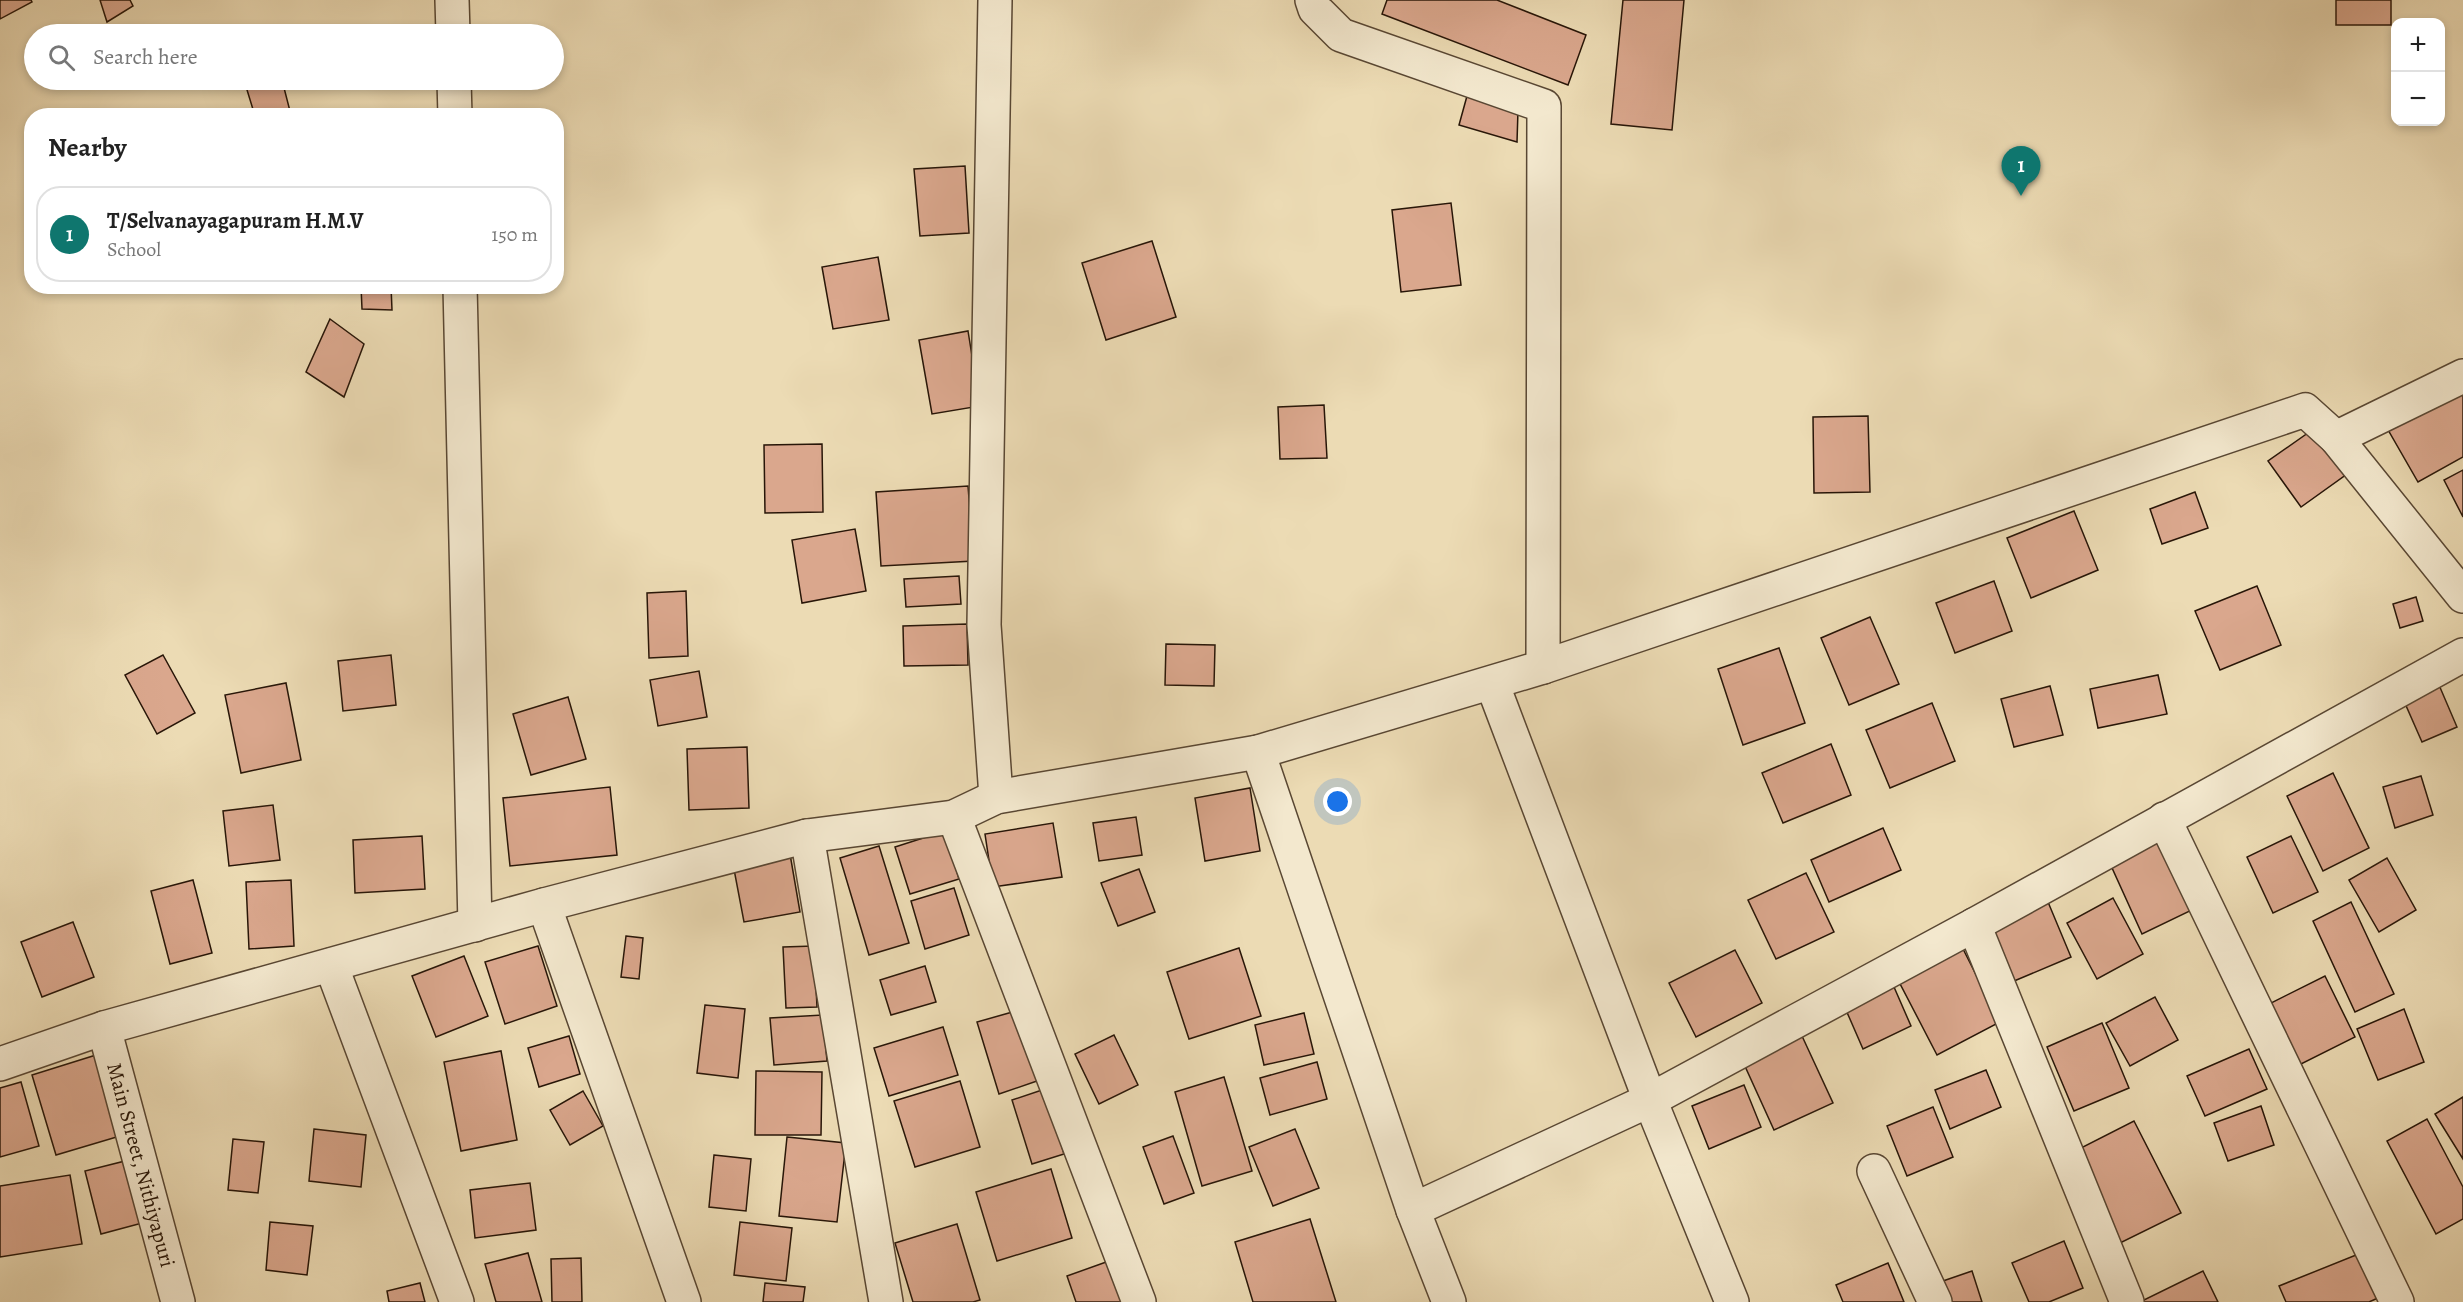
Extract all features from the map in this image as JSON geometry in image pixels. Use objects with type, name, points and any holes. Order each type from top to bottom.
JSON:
[{"type":"street","points":[[452,0],[453,24]]},
{"type":"street","points":[[995,0],[984,625],[996,797]]},
{"type":"street","points":[[1312,0],[1315,9],[1341,35],[1544,106],[1543,667]]},
{"type":"street","points":[[454,90],[455,108]]},
{"type":"street","points":[[459,294],[475,925]]},
{"type":"street","points":[[2336,438],[2463,376]]},
{"type":"street","points":[[0,1064],[104,1028],[544,905],[807,836],[954,818],[996,797],[1258,752],[1543,667],[2305,410],[2336,438],[2463,596]]},
{"type":"street","points":[[1413,1210],[1650,1100],[1974,925],[2463,655]]},
{"type":"street","points":[[1492,682],[1650,1100],[1732,1302]]},
{"type":"street","points":[[1258,752],[1413,1210],[1449,1302]]},
{"type":"street","points":[[954,818],[1139,1302]]},
{"type":"street","points":[[2164,819],[2397,1302]]},
{"type":"street","points":[[807,836],[886,1302]]},
{"type":"street","points":[[544,905],[684,1302]]},
{"type":"street","points":[[1974,925],[2127,1302]]},
{"type":"street","points":[[331,966],[457,1302]]},
{"type":"street","name":"Main Street, Nithiyapuri","points":[[104,1028],[178,1302]]},
{"type":"street","points":[[1874,1171],[1935,1302]]},
{"type":"building","points":[[0,0],[31,0],[32,2],[0,19]]},
{"type":"building","points":[[100,0],[130,0],[133,6],[107,22]]},
{"type":"building","points":[[1387,0],[1497,0],[1586,35],[1568,85],[1382,14]]},
{"type":"building","points":[[1623,0],[1684,0],[1672,130],[1611,124]]},
{"type":"building","points":[[2336,0],[2391,0],[2391,25],[2336,25]]},
{"type":"building","points":[[247,90],[285,90],[289,108],[253,108]]},
{"type":"building","points":[[1467,96],[1518,110],[1517,142],[1459,125]]},
{"type":"building","points":[[965,166],[969,233],[920,236],[914,169]]},
{"type":"building","points":[[1451,203],[1461,285],[1401,292],[1392,210]]},
{"type":"building","points":[[1152,241],[1176,317],[1106,340],[1082,263]]},
{"type":"building","points":[[878,257],[889,320],[833,329],[822,267]]},
{"type":"building","points":[[361,294],[391,294],[392,310],[362,309]]},
{"type":"building","points":[[330,319],[364,344],[344,397],[306,372]]},
{"type":"building","points":[[968,331],[980,406],[932,414],[919,340]]},
{"type":"building","points":[[2463,385],[2463,457],[2418,482],[2387,428]]},
{"type":"building","points":[[1324,405],[1327,458],[1280,459],[1278,407]]},
{"type":"building","points":[[1868,416],[1870,492],[1814,493],[1813,417]]},
{"type":"building","points":[[2315,428],[2347,474],[2301,507],[2268,461]]},
{"type":"building","points":[[822,444],[823,512],[765,513],[764,445]]},
{"type":"building","points":[[2463,470],[2463,517],[2444,480]]},
{"type":"building","points":[[968,486],[974,561],[881,566],[876,492]]},
{"type":"building","points":[[2195,492],[2208,528],[2162,544],[2150,509]]},
{"type":"building","points":[[2074,511],[2098,570],[2031,598],[2007,538]]},
{"type":"building","points":[[855,529],[866,591],[802,603],[792,540]]},
{"type":"building","points":[[959,576],[961,604],[906,607],[904,579]]},
{"type":"building","points":[[1994,581],[2012,631],[1955,653],[1936,603]]},
{"type":"building","points":[[2257,586],[2281,645],[2220,670],[2195,611]]},
{"type":"building","points":[[686,591],[688,656],[649,658],[647,593]]},
{"type":"building","points":[[2416,597],[2423,621],[2400,628],[2393,604]]},
{"type":"building","points":[[1870,617],[1899,684],[1849,705],[1821,638]]},
{"type":"building","points":[[967,624],[968,665],[904,666],[903,626]]},
{"type":"building","points":[[1166,644],[1215,645],[1214,686],[1165,685]]},
{"type":"building","points":[[1779,648],[1805,723],[1743,745],[1718,669]]},
{"type":"building","points":[[163,655],[195,713],[157,734],[125,675]]},
{"type":"building","points":[[391,655],[396,705],[343,711],[338,661]]},
{"type":"building","points":[[699,671],[707,717],[658,726],[650,680]]},
{"type":"building","points":[[2158,675],[2167,714],[2098,728],[2090,689]]},
{"type":"building","points":[[286,683],[301,760],[241,773],[225,695]]},
{"type":"building","points":[[2439,685],[2457,727],[2422,742],[2404,701]]},
{"type":"building","points":[[2050,686],[2063,735],[2014,747],[2001,699]]},
{"type":"building","points":[[568,697],[586,759],[531,775],[513,714]]},
{"type":"building","points":[[1932,703],[1955,761],[1890,788],[1866,730]]},
{"type":"building","points":[[1831,744],[1851,795],[1783,823],[1762,773]]},
{"type":"building","points":[[747,747],[749,808],[689,810],[687,749]]},
{"type":"building","points":[[2333,773],[2369,848],[2323,871],[2287,796]]},
{"type":"building","points":[[2421,776],[2433,815],[2395,828],[2383,787]]},
{"type":"building","points":[[610,787],[617,855],[510,866],[503,798]]},
{"type":"building","points":[[1250,788],[1260,851],[1205,861],[1195,798]]},
{"type":"building","points":[[273,805],[280,860],[229,866],[223,811]]},
{"type":"building","points":[[1136,817],[1142,855],[1099,861],[1093,823]]},
{"type":"building","points":[[1053,823],[1062,877],[993,887],[985,834]]},
{"type":"building","points":[[1883,828],[1901,870],[1829,902],[1811,860]]},
{"type":"building","points":[[945,831],[959,879],[910,894],[895,847]]},
{"type":"building","points":[[2161,835],[2194,909],[2142,934],[2108,859]]},
{"type":"building","points":[[422,836],[425,889],[355,893],[353,840]]},
{"type":"building","points":[[2291,836],[2318,892],[2273,913],[2247,857]]},
{"type":"building","points":[[879,846],[909,943],[869,955],[840,858]]},
{"type":"building","points":[[790,854],[800,912],[744,922],[733,864]]},
{"type":"building","points":[[2387,858],[2416,910],[2379,932],[2349,880]]},
{"type":"building","points":[[1139,869],[1155,912],[1118,926],[1101,883]]},
{"type":"building","points":[[1806,873],[1834,932],[1776,959],[1748,900]]},
{"type":"building","points":[[193,880],[212,953],[170,964],[151,891]]},
{"type":"building","points":[[291,880],[294,946],[249,949],[246,882]]},
{"type":"building","points":[[954,888],[969,935],[925,949],[911,901]]},
{"type":"building","points":[[2113,898],[2143,954],[2097,979],[2067,923]]},
{"type":"building","points":[[2048,902],[2071,957],[2007,984],[1984,928]]},
{"type":"building","points":[[2351,902],[2394,994],[2355,1012],[2313,921]]},
{"type":"building","points":[[73,922],[94,977],[42,997],[21,942]]},
{"type":"building","points":[[626,936],[643,938],[639,979],[621,977]]},
{"type":"building","points":[[1960,943],[2000,1022],[1937,1055],[1896,976]]},
{"type":"building","points":[[538,946],[557,1006],[505,1024],[485,962]]},
{"type":"building","points":[[814,946],[817,1007],[786,1008],[783,947]]},
{"type":"building","points":[[1239,948],[1261,1016],[1189,1039],[1167,972]]},
{"type":"building","points":[[1735,950],[1762,1003],[1696,1037],[1669,983]]},
{"type":"building","points":[[464,956],[488,1016],[436,1037],[412,976]]},
{"type":"building","points":[[925,966],[936,1002],[891,1015],[880,980]]},
{"type":"building","points":[[2325,976],[2355,1037],[2297,1066],[2267,1005]]},
{"type":"building","points":[[1894,987],[1911,1026],[1863,1049],[1846,1010]]},
{"type":"building","points":[[2155,997],[2178,1040],[2130,1066],[2106,1023]]},
{"type":"building","points":[[705,1005],[745,1009],[738,1078],[697,1073]]},
{"type":"building","points":[[2404,1009],[2424,1062],[2378,1080],[2357,1029]]},
{"type":"building","points":[[1016,1011],[1037,1081],[999,1094],[977,1022]]},
{"type":"building","points":[[1304,1013],[1314,1054],[1264,1065],[1255,1025]]},
{"type":"building","points":[[823,1015],[827,1061],[774,1065],[770,1018]]},
{"type":"building","points":[[2102,1023],[2129,1088],[2074,1111],[2047,1047]]},
{"type":"building","points":[[943,1027],[958,1075],[889,1096],[874,1048]]},
{"type":"building","points":[[1114,1035],[1138,1085],[1099,1104],[1075,1054]]},
{"type":"building","points":[[569,1036],[580,1074],[539,1087],[528,1048]]},
{"type":"building","points":[[1802,1036],[1833,1103],[1774,1130],[1744,1064]]},
{"type":"building","points":[[2249,1049],[2267,1089],[2205,1116],[2187,1076]]},
{"type":"building","points":[[501,1051],[517,1140],[461,1151],[444,1062]]},
{"type":"building","points":[[96,1055],[120,1136],[56,1155],[32,1075]]},
{"type":"building","points":[[1317,1062],[1327,1099],[1270,1115],[1260,1078]]},
{"type":"building","points":[[1986,1070],[2001,1107],[1950,1129],[1935,1090]]},
{"type":"building","points":[[756,1071],[822,1072],[821,1135],[755,1135]]},
{"type":"building","points":[[1224,1077],[1252,1171],[1202,1186],[1175,1092]]},
{"type":"building","points":[[960,1081],[980,1147],[915,1167],[894,1101]]},
{"type":"building","points":[[21,1082],[39,1146],[0,1157],[0,1088]]},
{"type":"building","points":[[1744,1085],[1761,1127],[1709,1149],[1692,1106]]},
{"type":"building","points":[[1045,1089],[1064,1154],[1032,1164],[1012,1100]]},
{"type":"building","points":[[583,1091],[603,1126],[570,1145],[550,1110]]},
{"type":"building","points":[[2463,1097],[2463,1159],[2435,1114]]},
{"type":"building","points":[[2261,1106],[2274,1145],[2228,1161],[2214,1123]]},
{"type":"building","points":[[1933,1107],[1953,1157],[1907,1176],[1887,1126]]},
{"type":"building","points":[[2427,1119],[2463,1187],[2463,1219],[2436,1234],[2387,1141]]},
{"type":"building","points":[[2134,1121],[2181,1213],[2118,1244],[2073,1152]]},
{"type":"building","points":[[314,1129],[366,1135],[361,1187],[309,1181]]},
{"type":"building","points":[[1295,1129],[1319,1188],[1273,1206],[1249,1147]]},
{"type":"building","points":[[1173,1136],[1194,1193],[1164,1204],[1143,1147]]},
{"type":"building","points":[[787,1137],[846,1143],[837,1222],[779,1216]]},
{"type":"building","points":[[233,1139],[264,1142],[258,1193],[228,1190]]},
{"type":"building","points":[[714,1155],[751,1159],[746,1211],[709,1207]]},
{"type":"building","points":[[129,1160],[146,1222],[101,1234],[85,1171]]},
{"type":"building","points":[[1051,1169],[1072,1238],[997,1261],[976,1192]]},
{"type":"building","points":[[70,1175],[82,1244],[0,1257],[0,1186]]},
{"type":"building","points":[[530,1183],[536,1230],[475,1238],[470,1190]]},
{"type":"building","points":[[1310,1219],[1336,1302],[1253,1302],[1235,1242]]},
{"type":"building","points":[[270,1222],[313,1226],[307,1275],[266,1270]]},
{"type":"building","points":[[740,1222],[792,1228],[786,1281],[734,1275]]},
{"type":"building","points":[[957,1224],[980,1300],[913,1302],[895,1243]]},
{"type":"building","points":[[2064,1241],[2083,1288],[2049,1302],[2029,1302],[2012,1263]]},
{"type":"building","points":[[528,1253],[542,1302],[496,1302],[485,1264]]},
{"type":"building","points":[[2361,1253],[2378,1298],[2369,1302],[2286,1302],[2279,1286]]},
{"type":"building","points":[[581,1258],[582,1302],[552,1302],[551,1259]]},
{"type":"building","points":[[1109,1261],[1123,1302],[1076,1302],[1067,1276]]},
{"type":"building","points":[[1888,1263],[1904,1302],[1843,1302],[1836,1285]]},
{"type":"building","points":[[1972,1271],[1982,1302],[1947,1302],[1940,1282]]},
{"type":"building","points":[[2203,1271],[2218,1302],[2140,1302]]},
{"type":"building","points":[[420,1283],[425,1302],[389,1302],[387,1291]]},
{"type":"building","points":[[765,1283],[805,1287],[803,1302],[763,1302]]},
{"type":"place","name":"T/Selvanayagapuram H.M.V","points":[[2021,196]]}]
